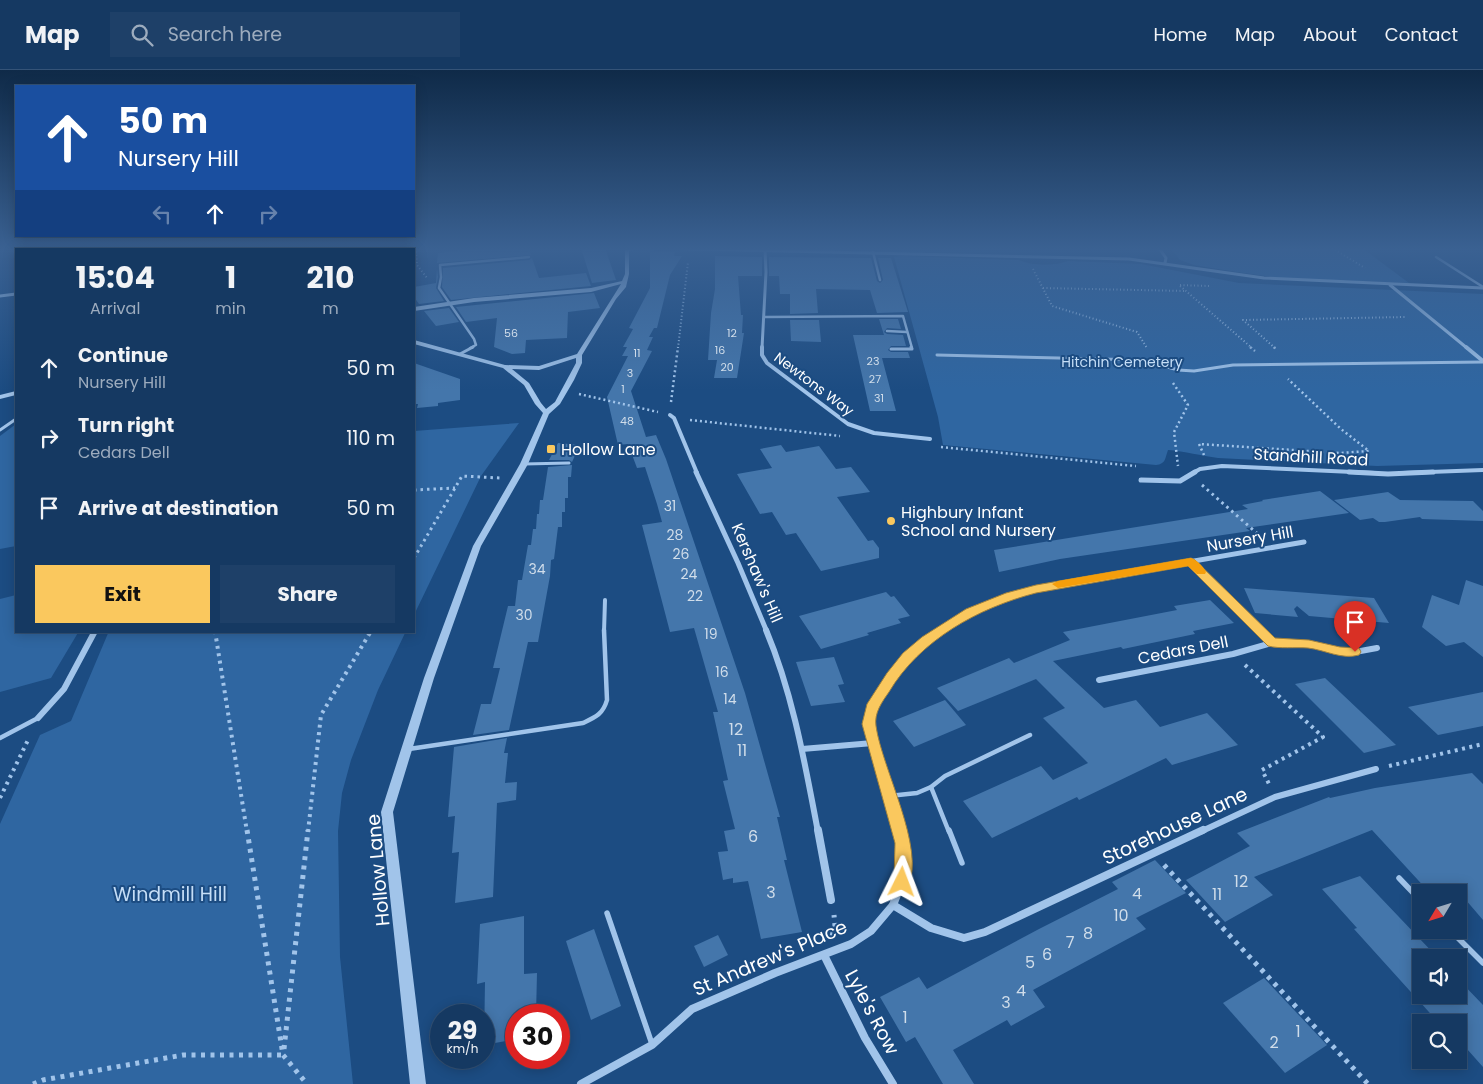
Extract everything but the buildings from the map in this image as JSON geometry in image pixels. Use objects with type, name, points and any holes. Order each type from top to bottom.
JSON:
[{"type":"street","points":[[415,310],[449,303],[533,295]]},
{"type":"street","points":[[610,295],[614,298]]},
{"type":"street","points":[[566,390],[579,363],[579,355],[617,295]]},
{"type":"street","name":"Newtons Way","points":[[765,295],[762,355],[772,369],[848,424],[874,433],[930,439]]},
{"type":"street","points":[[1402,295],[1483,362]]},
{"type":"street","points":[[415,342],[504,367],[539,368],[579,355]]},
{"type":"street","points":[[504,367],[527,384],[538,404],[546,413]]},
{"type":"street","name":"Hollow Lane","points":[[418,1084],[387,812],[429,678],[477,546],[524,464],[546,413],[558,403],[566,390]]},
{"type":"street","points":[[0,397],[15,394]]},
{"type":"street","name":"Kershaw's Hill","points":[[670,415],[674,418],[778,659],[802,749],[831,900]]},
{"type":"street","name":"Standhill Road","points":[[1141,480],[1180,481],[1189,477],[1194,471],[1209,467],[1240,466],[1388,474],[1483,470]]},
{"type":"street","name":"Nursery Hill","points":[[889,796],[869,724],[872,708],[880,693],[908,656],[927,640],[970,612],[1010,595],[1036,589],[1304,542]]},
{"type":"street","points":[[1191,562],[1272,642]]},
{"type":"street","points":[[38,718],[64,689],[95,633]]},
{"type":"street","name":"Cedars Dell","points":[[1099,680],[1233,654],[1272,642],[1309,644],[1340,651],[1355,652],[1377,648]]},
{"type":"street","points":[[802,749],[873,743]]},
{"type":"street","name":"Storehouse Lane","points":[[893,905],[932,928],[964,938],[985,932],[1275,797],[1376,769]]},
{"type":"street","name":"St Andrew's Place","points":[[581,1084],[652,1045],[692,1008],[851,944],[871,931],[893,905],[902,882],[904,862],[902,843],[889,796]]},
{"type":"street","name":"Lyle's Row","points":[[824,955],[865,1038],[893,1084]]},
{"type":"lane","points":[[444,295],[474,339],[476,345],[460,354]]},
{"type":"lane","points":[[764,317],[903,316],[912,349],[890,349]]},
{"type":"lane","points":[[887,331],[907,332]]},
{"type":"lane","points":[[937,355],[1143,360],[1157,361],[1170,368],[1209,371],[1233,365],[1483,362]]},
{"type":"lane","points":[[0,430],[15,420]]},
{"type":"lane","points":[[524,464],[569,463]]},
{"type":"lane","points":[[407,749],[584,723],[599,716],[608,700],[604,656],[605,600]]},
{"type":"lane","points":[[0,738],[38,718]]},
{"type":"lane","points":[[889,796],[917,793],[931,787],[945,776],[1030,734]]},
{"type":"lane","points":[[931,787],[962,863]]},
{"type":"lane","points":[[1399,878],[1412,892]]},
{"type":"lane","points":[[607,913],[652,1045]]},
{"type":"lane","points":[[1459,939],[1483,963]]},
{"type":"path","points":[[571,380],[575,392],[583,396],[670,415],[686,295]]},
{"type":"path","points":[[1191,295],[1341,429],[1369,451],[1340,453],[1199,444],[1209,467]]},
{"type":"path","points":[[1270,364],[1285,362],[1271,343],[1243,320],[1406,317],[1401,311]]},
{"type":"path","points":[[415,556],[462,476],[479,477]]},
{"type":"path","points":[[1189,477],[1199,482],[1247,526],[1275,548]]},
{"type":"path","points":[[415,490],[456,488]]},
{"type":"path","points":[[215,633],[284,1055],[307,1084]]},
{"type":"path","points":[[284,1055],[321,716],[370,633]]},
{"type":"path","points":[[1233,654],[1323,737],[1262,770],[1275,797]]},
{"type":"path","points":[[0,798],[38,718]]},
{"type":"path","points":[[1376,769],[1483,744]]},
{"type":"path","points":[[1154,854],[1368,1084]]},
{"type":"path","points":[[824,955],[835,926],[831,900]]},
{"type":"path","points":[[33,1084],[44,1080],[183,1055],[284,1055]]},
{"type":"green space","name":"Hitchin Cemetery","points":[[905,295],[1483,295],[1483,463],[1377,466],[1218,458],[1168,450],[1163,462],[1156,465],[943,445],[938,417]]},
{"type":"green space","points":[[519,423],[481,476],[415,613],[415,431]]},
{"type":"green space","points":[[15,425],[15,546],[0,549],[0,436]]},
{"type":"green space","points":[[15,595],[15,633],[78,633],[51,678],[0,692],[0,599]]},
{"type":"green space","name":"Windmill Hill","points":[[108,633],[405,633],[378,690],[351,760],[342,793],[338,831],[340,957],[353,1084],[0,1084],[0,824],[40,735],[71,721]]},
{"type":"slow traffic","points":[[1058,584],[1191,562],[1201,572]]},
{"type":"place","name":"Hollow Lane","points":[[551,449]]},
{"type":"place","name":"Highbury Infant School and Nursery","points":[[891,521]]},
{"type":"route","points":[[902,882],[904,862],[902,843],[873,743],[869,724],[872,708],[891,676],[908,656],[927,640],[970,612],[1010,595],[1036,589],[1191,562],[1272,642],[1309,644],[1340,651],[1355,652]]}]
